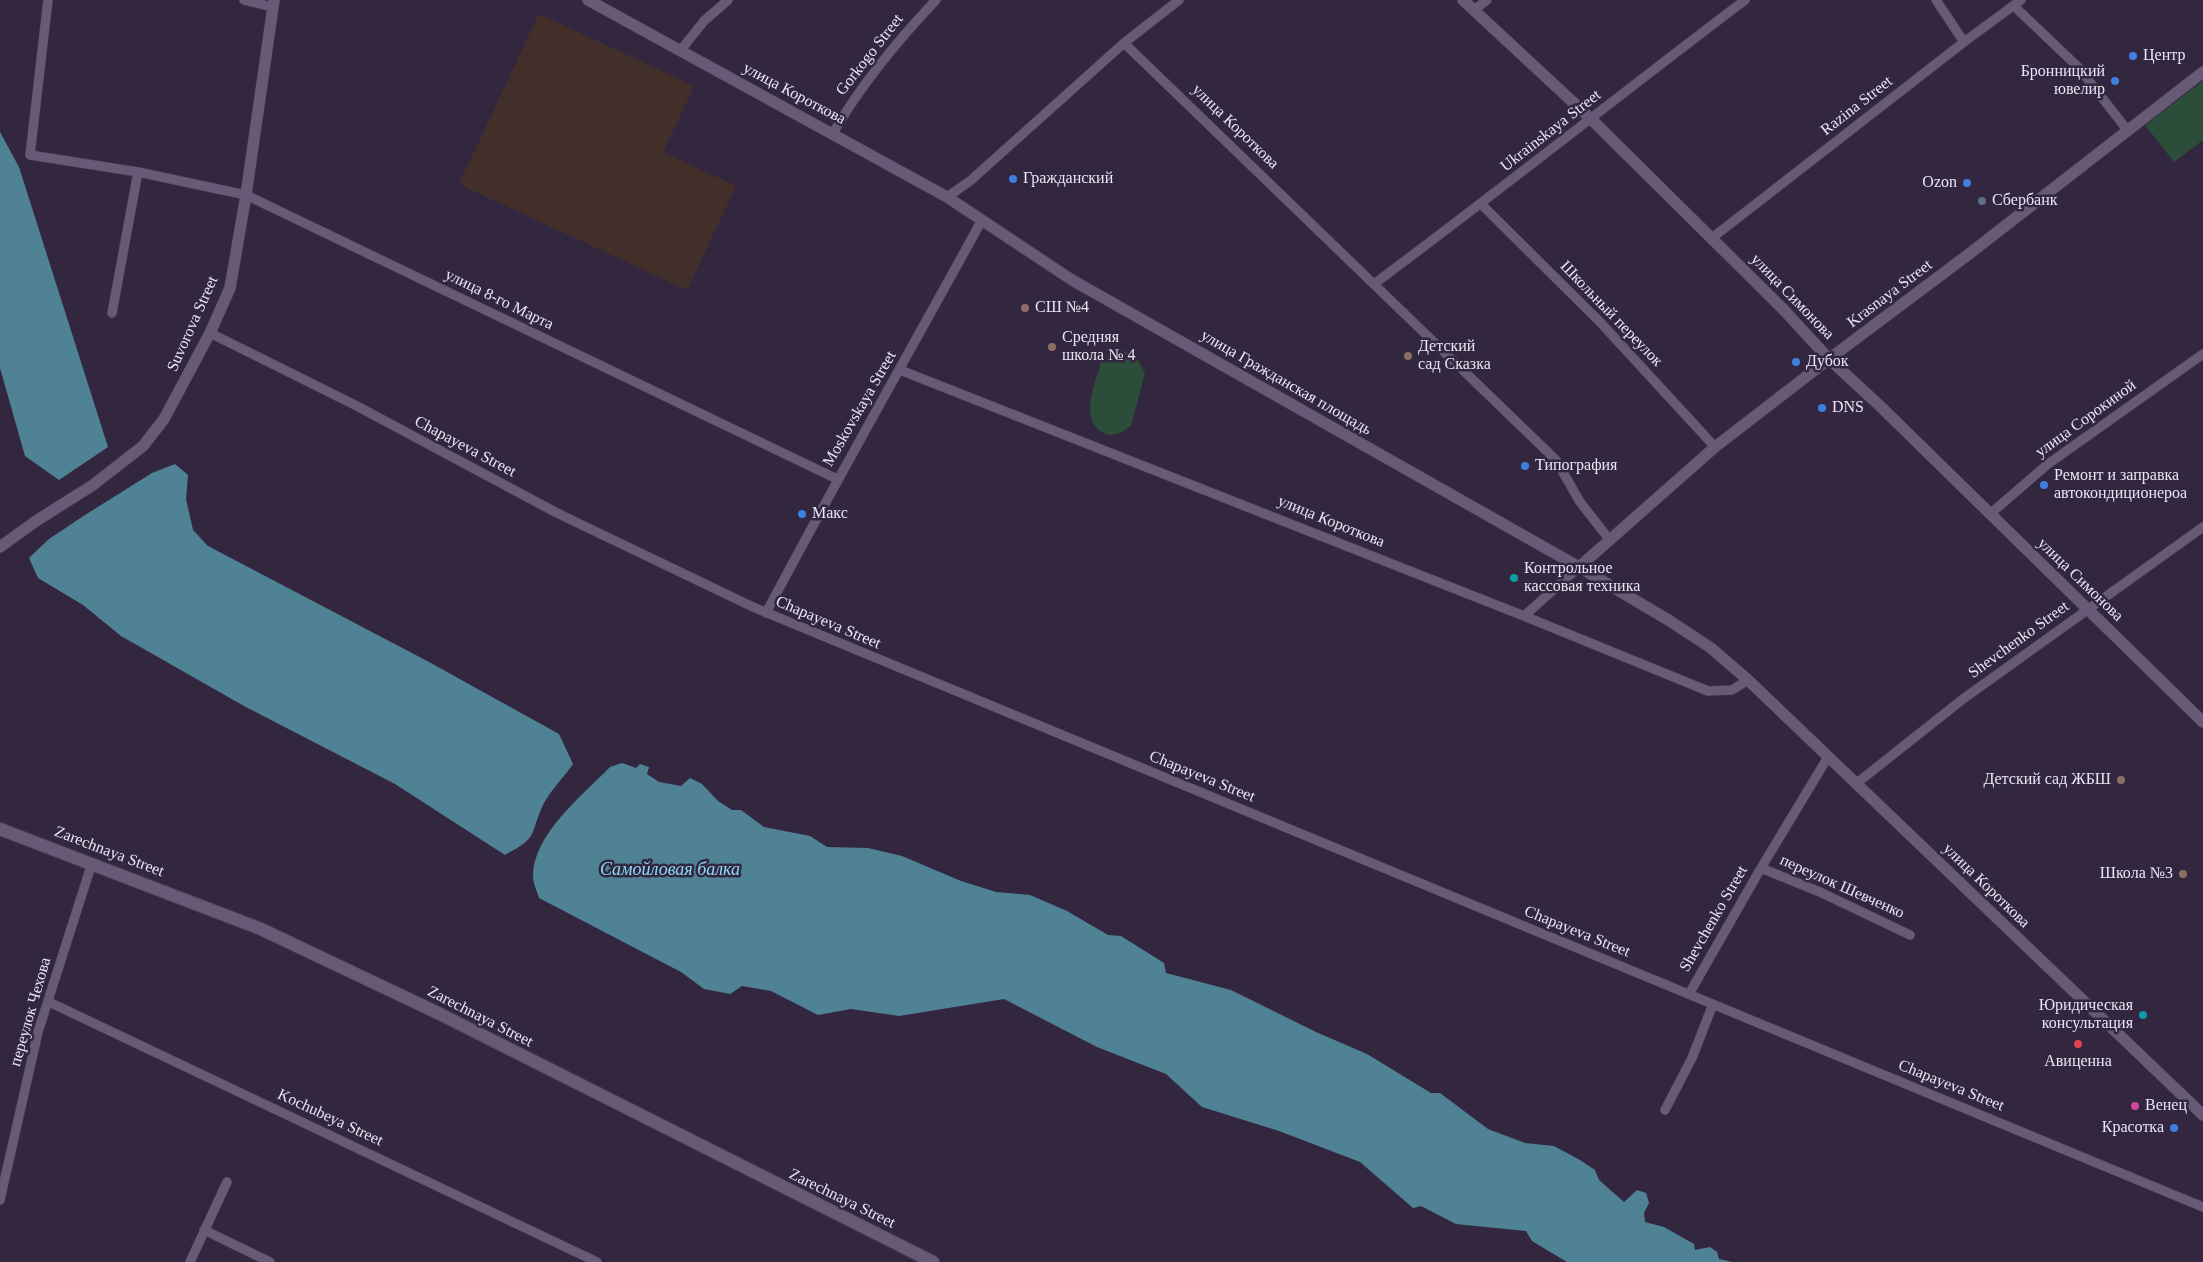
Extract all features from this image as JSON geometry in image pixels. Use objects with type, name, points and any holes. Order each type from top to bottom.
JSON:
[{"type":"main road","name":"Zarechnaya Street","points":[[0,829],[261,928],[440,1014],[933,1262]]},
{"type":"street","name":"улица 8-го Марта","points":[[48,0],[30,155],[138,172],[246,195],[837,479]]},
{"type":"street","points":[[244,0],[273,4]]},
{"type":"street","name":"улица Короткова","points":[[588,0],[833,133],[947,197],[982,220]]},
{"type":"street","points":[[680,51],[704,21],[728,0]]},
{"type":"street","name":"Gorkogo Street","points":[[833,133],[847,109],[910,28],[936,0]]},
{"type":"street","points":[[947,197],[970,181],[1124,43],[1179,0]]},
{"type":"street","name":"улица Симонова","points":[[1463,0],[1590,118],[1783,309],[1829,359],[1880,406],[2086,610],[2203,722]]},
{"type":"street","points":[[1474,10],[1487,0]]},
{"type":"street","name":"Ukrainskaya Street","points":[[1374,284],[1482,204],[1590,118],[1746,0]]},
{"type":"street","points":[[1936,0],[1964,42]]},
{"type":"street","points":[[2018,3],[2079,68],[2128,131]]},
{"type":"street","name":"Razina Street","points":[[1712,238],[1964,42],[2018,3]]},
{"type":"street","name":"Suvorova Street","points":[[0,547],[36,520],[93,485],[143,446],[164,419],[210,333],[230,288],[246,195],[273,4]]},
{"type":"street","name":"улица Короткова","points":[[1124,43],[1556,460],[1580,502],[1609,539]]},
{"type":"street","name":"Krasnaya Street","points":[[1579,567],[1715,448],[1829,359],[1954,266],[2203,72]]},
{"type":"street","points":[[112,312],[138,172]]},
{"type":"street","name":"Школьный переулок","points":[[1482,204],[1600,322],[1715,448]]},
{"type":"street","name":"Moskovskaya Street","points":[[766,613],[837,479],[900,370],[982,220]]},
{"type":"street","name":"улица Гражданская площадь","points":[[982,220],[1072,280],[1579,567]]},
{"type":"street","name":"Chapayeva Street","points":[[210,333],[355,405],[558,513],[766,613],[2203,1207]]},
{"type":"street","name":"улица Сорокиной","points":[[1990,514],[2048,464],[2203,354]]},
{"type":"street","name":"улица Короткова","points":[[900,370],[1524,616],[1708,692],[1732,690],[1748,680]]},
{"type":"street","name":"Shevchenko Street","points":[[1857,784],[1963,699],[2203,527]]},
{"type":"street","points":[[1524,616],[1579,567]]},
{"type":"street","name":"улица Короткова","points":[[1579,567],[1711,648],[1748,680],[2203,1115]]},
{"type":"street","name":"Shevchenko Street","points":[[1689,994],[1761,868],[1828,757]]},
{"type":"street","name":"переулок Чехова","points":[[0,1200],[1,1188],[38,1032],[92,863]]},
{"type":"street","name":"переулок Шевченко","points":[[1761,868],[1820,892],[1910,935]]},
{"type":"street","name":"Kochubeya Street","points":[[49,1002],[597,1262]]},
{"type":"street","points":[[1665,1110],[1692,1058],[1713,1004]]},
{"type":"street","points":[[190,1262],[227,1182]]},
{"type":"street","points":[[204,1230],[270,1262]]},
{"type":"shaded area","points":[[539,14],[694,86],[663,152],[736,186],[687,290],[459,184]]},
{"type":"green space","points":[[2203,81],[2203,140],[2174,162],[2145,125]]},
{"type":"green space","points":[[1120,350],[1135,355],[1145,373],[1131,426],[1121,432],[1109,435],[1102,432],[1095,425],[1091,417],[1091,398],[1102,359]]},
{"type":"water","points":[[0,132],[19,167],[108,447],[59,480],[25,456],[0,368]]},
{"type":"water","points":[[175,464],[188,475],[186,499],[193,530],[208,546],[429,662],[559,734],[573,764],[546,800],[532,835],[523,844],[505,855],[395,784],[244,706],[121,636],[83,605],[38,578],[29,558],[49,539],[152,473]]},
{"type":"water","name":"Самойловая балка","points":[[622,763],[636,768],[640,764],[649,767],[647,774],[659,782],[681,786],[690,778],[702,784],[718,801],[732,810],[741,810],[764,827],[810,836],[827,847],[868,848],[902,856],[961,881],[996,892],[1030,895],[1067,911],[1108,935],[1121,936],[1164,963],[1166,973],[1231,990],[1316,1032],[1367,1054],[1431,1093],[1440,1093],[1488,1129],[1525,1143],[1554,1146],[1595,1170],[1599,1180],[1624,1202],[1637,1190],[1646,1193],[1649,1203],[1644,1213],[1645,1222],[1664,1227],[1694,1244],[1695,1250],[1710,1247],[1717,1252],[1719,1259],[1732,1262],[1567,1262],[1532,1241],[1526,1231],[1456,1224],[1421,1206],[1413,1208],[1360,1162],[1279,1131],[1202,1107],[1166,1074],[1097,1047],[1004,999],[899,1016],[851,1009],[818,1015],[771,991],[742,986],[730,994],[704,989],[681,972],[539,898],[533,879],[535,860],[550,830],[561,816],[610,767]]},
{"type":"place","name":"Центр","points":[[2133,56]]},
{"type":"place","name":"Бронницкий ювелир","points":[[2115,81]]},
{"type":"place","name":"Гражданский","points":[[1013,179]]},
{"type":"place","name":"Ozon","points":[[1967,183]]},
{"type":"place","name":"Сбербанк","points":[[1982,201]]},
{"type":"place","name":"СШ №4","points":[[1025,308]]},
{"type":"place","name":"Средняя школа № 4","points":[[1052,347]]},
{"type":"place","name":"Детский сад Сказка","points":[[1408,356]]},
{"type":"place","name":"Дубок","points":[[1796,362]]},
{"type":"place","name":"DNS","points":[[1822,408]]},
{"type":"place","name":"Типография","points":[[1525,466]]},
{"type":"place","name":"Ремонт и заправка автокондиционероа","points":[[2044,485]]},
{"type":"place","name":"Макс","points":[[802,514]]},
{"type":"place","name":"Контрольное кассовая техника","points":[[1514,578]]},
{"type":"place","name":"Детский сад ЖБШ","points":[[2121,780]]},
{"type":"place","name":"Школа №3","points":[[2183,874]]},
{"type":"place","name":"Юридическая консультация","points":[[2143,1015]]},
{"type":"place","name":"Авиценна","points":[[2078,1044]]},
{"type":"place","name":"Венец","points":[[2135,1106]]},
{"type":"place","name":"Красотка","points":[[2174,1128]]}]
